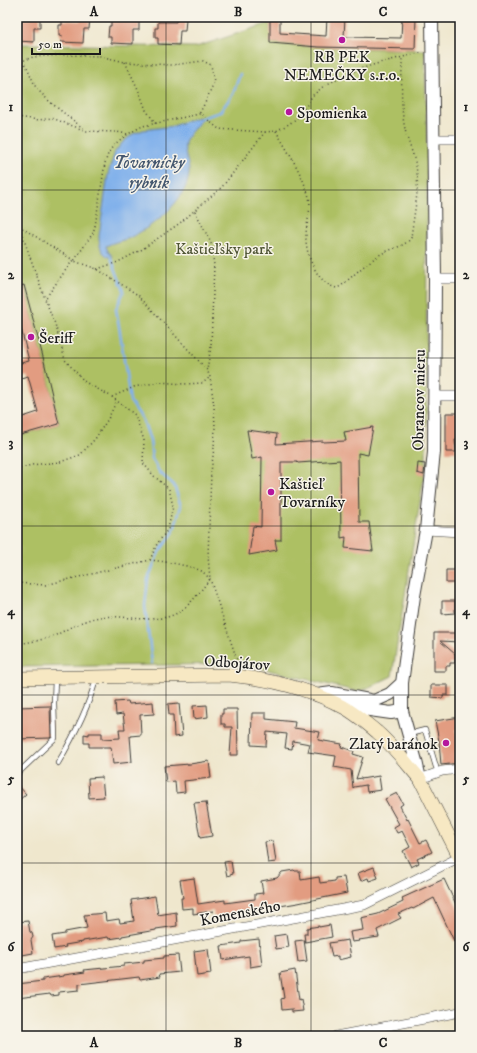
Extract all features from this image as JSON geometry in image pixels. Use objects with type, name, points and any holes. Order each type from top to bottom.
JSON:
[{"type":"main road","name":"Odbojárov","points":[[17,678],[229,675],[269,680],[317,695],[344,708],[362,720],[378,733],[399,755],[420,779],[460,858]]},
{"type":"street","name":"Obrancov mieru","points":[[420,779],[402,711],[402,683],[414,596],[426,530],[434,452],[435,279],[432,17]]},
{"type":"street","points":[[433,139],[460,140]]},
{"type":"street","points":[[435,279],[460,279]]},
{"type":"street","points":[[434,396],[460,396]]},
{"type":"street","points":[[426,530],[460,532]]},
{"type":"street","points":[[317,695],[332,693],[374,701],[390,694],[402,683]]},
{"type":"street","points":[[344,708],[391,713],[402,711]]},
{"type":"street","points":[[420,779],[442,771],[460,769]]},
{"type":"street","name":"Komenského","points":[[17,969],[364,905],[460,858]]},
{"type":"street","points":[[336,1036],[460,1012]]},
{"type":"lane","points":[[58,763],[82,720],[97,677]]},
{"type":"lane","points":[[17,774],[55,738],[55,678]]},
{"type":"lane","points":[[408,735],[425,730],[436,767]]},
{"type":"path","points":[[45,299],[92,233],[95,226],[105,163],[108,153],[112,147],[135,129],[202,114],[208,121],[219,129],[265,132],[276,131],[301,115],[312,96],[325,85],[357,70],[425,52]]},
{"type":"path","points":[[17,64],[33,57],[65,55],[100,56],[125,62],[172,65],[203,61],[211,66],[214,82],[206,101],[198,114]]},
{"type":"path","points":[[276,131],[297,169],[307,191],[310,206],[306,236],[307,251],[315,271],[322,280],[328,285],[337,288],[381,254],[409,242],[411,238],[417,174],[403,117],[402,58]]},
{"type":"path","points":[[22,61],[27,66],[36,88],[50,102],[86,131]]},
{"type":"path","points":[[125,62],[146,110],[156,124]]},
{"type":"path","points":[[17,117],[39,120],[52,118],[86,131],[117,132],[128,134]]},
{"type":"path","points":[[97,269],[118,262],[141,250],[195,211],[222,187],[265,132]]},
{"type":"path","points":[[195,211],[211,243],[214,265],[211,346],[207,370]]},
{"type":"path","points":[[17,220],[55,324],[65,360],[85,382],[117,400],[135,415],[144,440],[143,463],[169,490],[173,506],[168,530],[157,544],[150,560]]},
{"type":"path","points":[[19,226],[74,260],[97,269],[138,295],[207,370],[210,377],[215,427],[208,548],[210,579],[238,664]]},
{"type":"path","points":[[112,397],[134,386],[159,382],[183,384],[203,383],[210,377]]},
{"type":"path","points":[[17,470],[31,465],[60,462],[80,455],[96,439],[117,400]]},
{"type":"path","points":[[17,583],[45,585],[150,560],[197,569],[203,572],[210,579]]},
{"type":"path","points":[[17,644],[54,635],[94,618],[111,616],[153,619],[171,617],[188,606],[210,579]]},
{"type":"green space","name":"Kaštieľsky park","points":[[270,23],[271,43],[319,47],[425,50],[427,156],[426,464],[392,676],[359,692],[243,664],[17,667],[17,436],[59,424],[24,285],[17,287],[17,44],[196,47]]},
{"type":"water","name":"Tovarnícky rybník","points":[[198,117],[201,118],[200,121],[188,136],[185,143],[189,174],[181,194],[166,213],[146,228],[127,239],[106,246],[113,257],[111,258],[101,249],[99,236],[108,174],[115,152],[122,143],[133,134],[143,130],[173,126]]},
{"type":"building","points":[[31,17],[40,17],[40,28],[34,28],[34,42],[17,41],[17,19],[31,19]]},
{"type":"building","points":[[81,17],[90,17],[89,29],[84,29],[83,43],[61,42],[62,36],[59,36],[59,25],[62,25],[62,20],[80,21]]},
{"type":"building","points":[[130,17],[139,17],[139,30],[133,30],[133,44],[111,43],[111,37],[108,37],[111,21],[130,21]]},
{"type":"building","points":[[270,17],[280,17],[280,33],[326,36],[327,17],[345,17],[344,37],[401,38],[402,17],[416,17],[415,49],[318,47],[270,43]]},
{"type":"building","points":[[177,18],[186,19],[185,31],[180,31],[179,45],[158,44],[158,38],[155,38],[155,28],[158,28],[158,22],[176,22]]},
{"type":"building","points":[[24,285],[59,424],[17,436],[17,419],[38,412],[28,376],[17,379],[17,364],[29,361],[17,312],[17,287]]},
{"type":"building","points":[[446,413],[459,413],[459,440],[455,440],[456,452],[446,452]]},
{"type":"building","name":"Kaštieľ Tovarníky","points":[[373,427],[368,455],[358,453],[359,522],[369,522],[373,551],[345,548],[346,537],[341,538],[340,460],[298,463],[281,462],[281,540],[275,540],[277,550],[249,555],[253,526],[261,527],[262,457],[252,459],[247,430],[277,434],[276,444],[346,441],[344,432]]},
{"type":"building","points":[[418,463],[425,464],[424,475],[417,473]]},
{"type":"building","points":[[446,570],[458,570],[458,583],[446,583]]},
{"type":"building","points":[[442,601],[455,601],[455,613],[442,614]]},
{"type":"building","points":[[434,633],[459,633],[459,642],[440,641],[455,654],[455,663],[450,663],[450,666],[446,666],[446,671],[434,671]]},
{"type":"building","points":[[431,685],[448,685],[448,695],[443,695],[443,698],[431,697]]},
{"type":"building","points":[[128,701],[129,704],[153,702],[154,714],[140,715],[141,735],[130,736],[132,762],[113,764],[111,747],[89,747],[89,743],[84,743],[84,734],[89,735],[89,733],[102,733],[102,739],[120,738],[119,729],[125,729],[123,714],[116,715],[115,702]]},
{"type":"building","points":[[179,703],[182,736],[174,737],[173,715],[169,715],[168,704]]},
{"type":"building","points":[[207,705],[208,717],[194,719],[193,706]]},
{"type":"building","points":[[50,706],[50,738],[17,739],[17,707]]},
{"type":"building","points":[[223,709],[237,709],[238,755],[230,755],[232,727],[225,727],[225,724],[221,724],[221,714],[223,714]]},
{"type":"building","points":[[252,713],[266,713],[266,719],[295,722],[294,728],[320,732],[318,740],[342,744],[341,747],[354,751],[353,754],[363,757],[356,779],[379,776],[381,790],[367,792],[366,785],[353,788],[351,770],[334,767],[336,756],[308,752],[310,744],[293,741],[292,749],[285,748],[287,734],[267,732],[266,746],[251,745]]},
{"type":"building","points":[[460,717],[460,729],[456,730],[460,763],[441,765],[439,741],[435,721]]},
{"type":"building","points":[[209,761],[211,778],[184,781],[185,792],[176,793],[175,781],[166,782],[164,766]]},
{"type":"building","points":[[102,777],[104,797],[89,798],[88,778]]},
{"type":"building","points":[[17,784],[26,794],[17,802]]},
{"type":"building","points":[[397,793],[403,804],[400,806],[420,843],[426,840],[432,852],[417,859],[419,863],[411,867],[403,851],[410,847],[402,831],[397,833],[394,827],[399,824],[385,799]]},
{"type":"building","points":[[206,802],[212,836],[200,838],[194,803]]},
{"type":"building","points":[[273,841],[276,862],[268,863],[265,842]]},
{"type":"building","points":[[231,861],[233,874],[227,876],[224,862]]},
{"type":"building","points":[[374,867],[378,878],[369,881],[368,878],[361,881],[358,873]]},
{"type":"building","points":[[294,870],[300,871],[301,880],[319,877],[320,883],[335,881],[335,878],[344,877],[347,893],[214,917],[213,911],[193,914],[193,908],[182,909],[181,898],[183,898],[180,880],[194,878],[198,904],[225,900],[225,903],[255,899],[255,894],[263,893],[261,881],[277,878],[282,872]]},
{"type":"building","points":[[444,879],[460,913],[460,938],[454,941],[434,898],[413,909],[412,908],[398,914],[401,918],[377,930],[379,937],[352,942],[350,932],[363,930],[361,918],[378,914],[403,902],[402,898]]},
{"type":"building","points":[[155,896],[158,915],[176,912],[177,926],[122,937],[109,939],[108,937],[83,941],[65,945],[66,947],[54,949],[52,936],[87,928],[84,915],[105,913],[106,921],[119,919],[120,923],[134,921],[131,900]]},
{"type":"building","points":[[28,921],[30,932],[32,933],[33,937],[31,940],[33,953],[17,956],[17,922]]},
{"type":"building","points":[[330,925],[332,937],[305,942],[304,934],[307,934],[307,928]]},
{"type":"building","points":[[287,934],[289,947],[276,949],[274,936]]},
{"type":"building","points":[[259,939],[262,965],[250,967],[249,956],[223,960],[221,946],[241,943],[241,941]]},
{"type":"building","points":[[304,940],[307,961],[298,962],[295,941]]},
{"type":"building","points":[[348,940],[351,957],[338,960],[338,956],[332,957],[329,943]]},
{"type":"building","points":[[208,949],[211,974],[197,976],[194,951]]},
{"type":"building","points":[[178,955],[180,972],[159,974],[160,977],[140,980],[139,977],[79,984],[79,990],[59,992],[59,995],[51,996],[50,994],[17,998],[17,984],[43,981],[43,979],[85,972],[84,970],[124,966],[124,964],[164,958],[164,956]]},
{"type":"building","points":[[295,970],[299,1000],[301,999],[303,1011],[292,1012],[292,1009],[282,1010],[281,999],[284,998],[280,973]]},
{"type":"waterway","points":[[201,118],[220,112],[233,94],[240,74]]},
{"type":"waterway","points":[[111,258],[124,291],[116,309],[130,401],[143,420],[150,440],[152,459],[160,473],[174,485],[181,506],[173,533],[159,552],[148,579],[145,606],[152,663]]},
{"type":"place","name":"RB PEK NEMEČKY s.r.o.","points":[[342,40]]},
{"type":"place","name":"Spomienka","points":[[289,112]]},
{"type":"place","name":"Šeriff","points":[[31,337]]},
{"type":"place","name":"Kaštieľ Tovarníky","points":[[271,492]]},
{"type":"place","name":"Zlatý baránok","points":[[446,743]]}]
